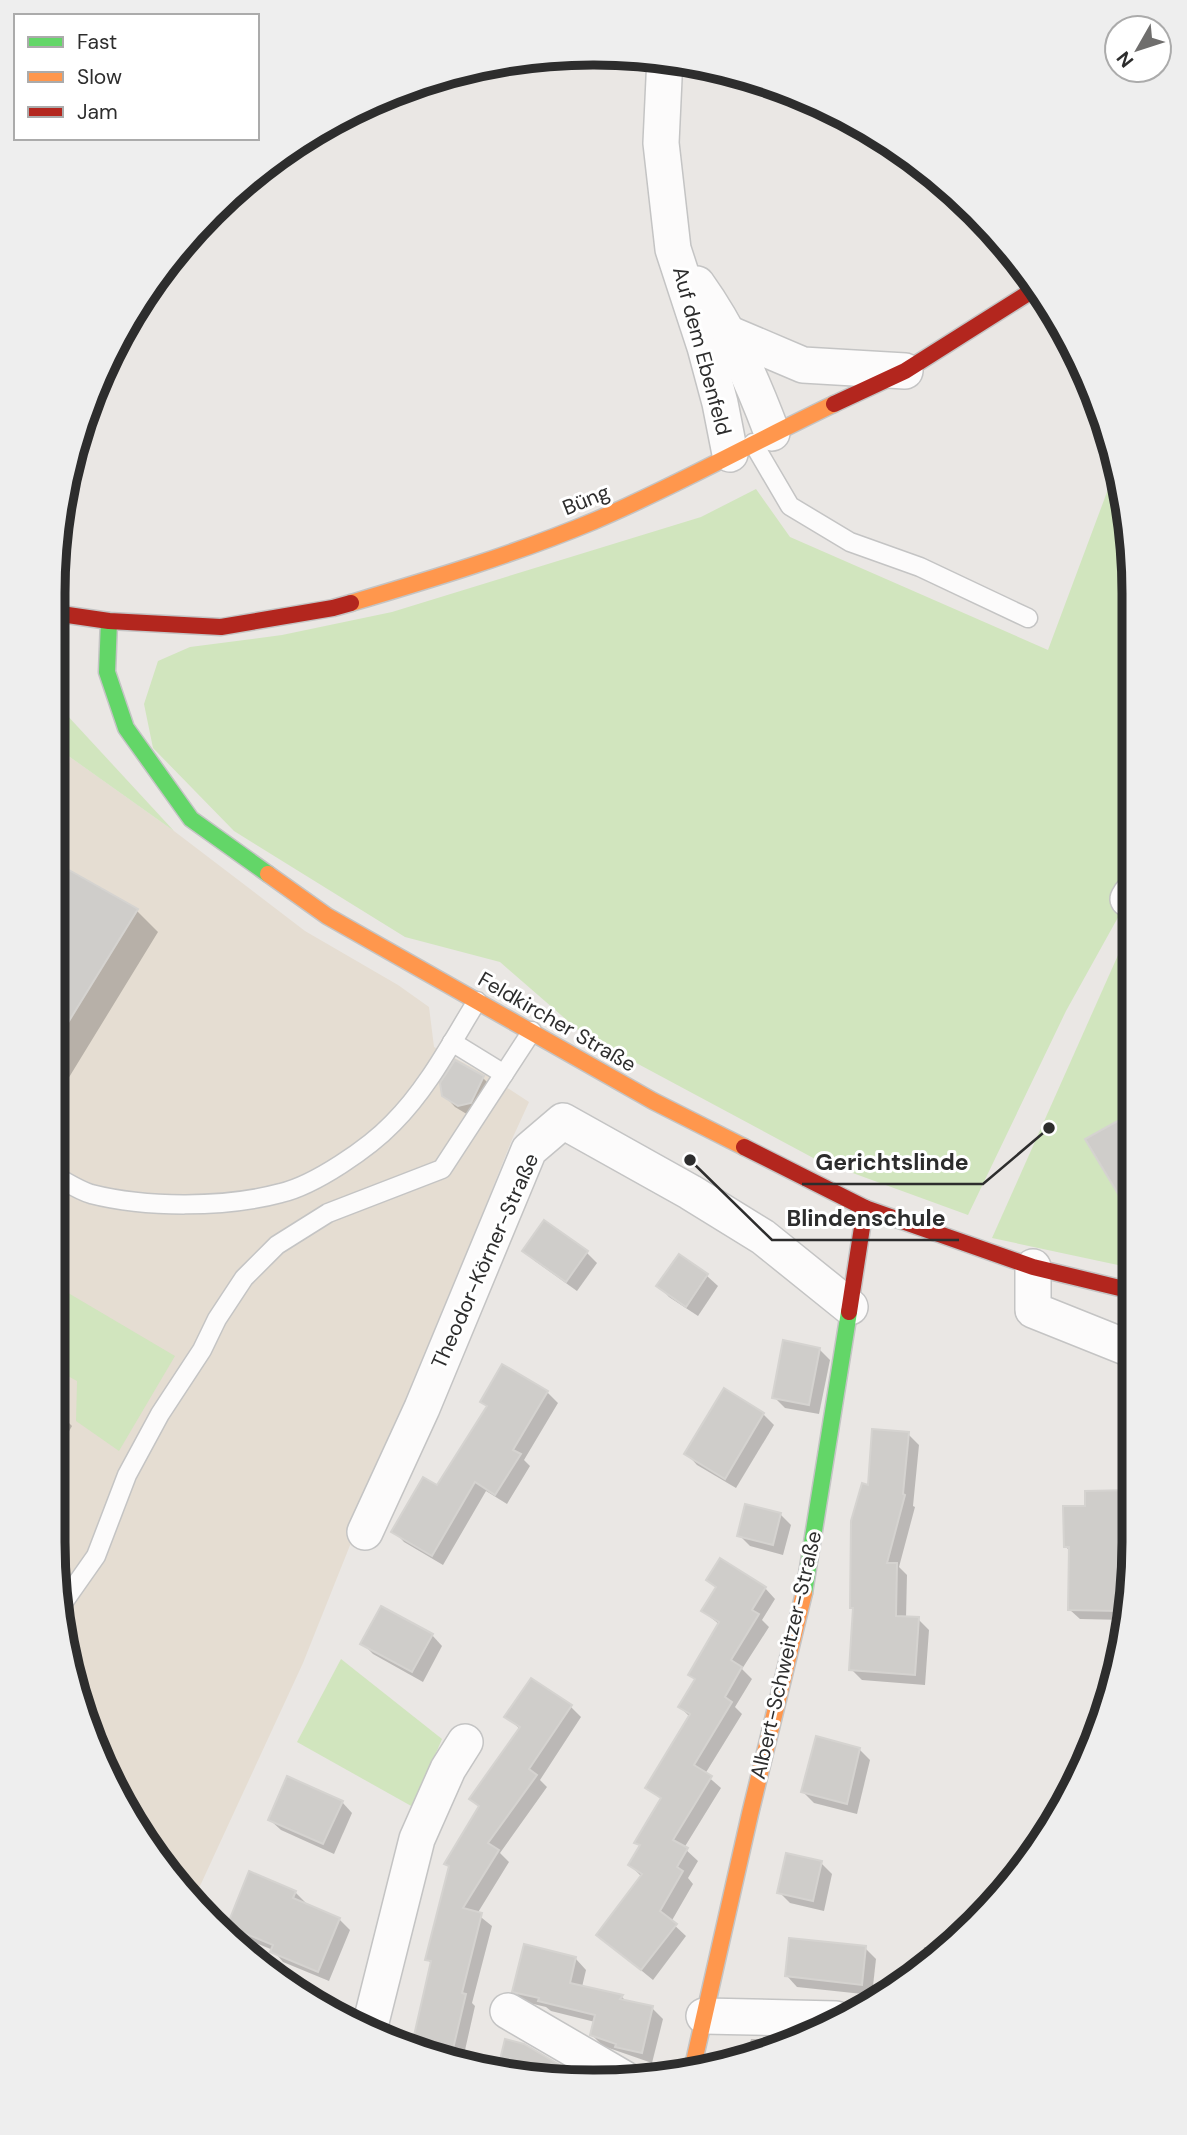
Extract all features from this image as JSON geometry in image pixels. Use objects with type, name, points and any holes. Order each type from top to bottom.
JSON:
[{"type":"street","name":"Auf dem Ebenfeld","points":[[664,69],[661,143],[673,249],[720,403],[751,443]]},
{"type":"street","name":"Auf dem Ebenfeld","points":[[673,249],[730,334],[753,384],[751,443]]},
{"type":"street","name":"Büng","points":[[65,615],[109,621],[221,627],[333,608],[443,576],[591,522],[663,490],[751,443],[905,371],[1028,293]]},
{"type":"street","name":"Auf dem Ebenfeld","points":[[730,334],[803,365],[905,371]]},
{"type":"street","name":"Feldkircher Straße","points":[[109,621],[107,672],[126,728],[191,819],[327,916],[653,1101],[865,1208],[1032,1267],[1122,1289]]},
{"type":"street","name":"Theodor-Körner-Straße","points":[[365,1532],[422,1408],[529,1150],[563,1121],[678,1185],[763,1237],[850,1307]]},
{"type":"street","name":"Albert-Schweitzer-Straße","points":[[694,2060],[750,1814],[804,1595],[865,1208]]},
{"type":"street","points":[[1032,1267],[1033,1310],[1122,1346]]},
{"type":"street","points":[[371,2021],[417,1839],[448,1769],[465,1742]]},
{"type":"street","points":[[508,2011],[608,2070]]},
{"type":"street","points":[[704,2016],[821,2019]]},
{"type":"lane","points":[[751,443],[790,506],[850,542],[920,567],[1028,618]]},
{"type":"lane","points":[[65,1181],[88,1193],[144,1204],[198,1203],[283,1193],[314,1179],[353,1156],[392,1124],[426,1085],[477,1001]]},
{"type":"lane","points":[[68,1596],[96,1556],[127,1475],[160,1414],[202,1350],[217,1319],[244,1278],[277,1245],[328,1213],[442,1169],[532,1031]]},
{"type":"lane","points":[[452,1042],[504,1074]]},
{"type":"shaded area","points":[[65,754],[174,831],[305,931],[398,985],[429,1007],[434,1047],[489,1076],[529,1102],[303,1663],[197,1892],[154,1835],[119,1775],[93,1711],[75,1645],[69,1611],[65,1542]]},
{"type":"green space","points":[[1110,484],[1118,524],[1122,594],[1122,910],[1066,1011],[968,1215],[817,1160],[584,1035],[500,962],[405,937],[234,831],[153,748],[144,704],[158,661],[190,647],[282,635],[392,612],[701,517],[756,489],[790,537],[1048,650]]},
{"type":"green space","points":[[65,713],[174,831],[65,754]]},
{"type":"green space","points":[[1122,946],[1122,1266],[992,1238]]},
{"type":"green space","points":[[65,1291],[175,1356],[119,1451],[76,1421],[77,1381],[65,1374]]},
{"type":"green space","points":[[341,1659],[442,1739],[413,1807],[297,1742]]},
{"type":"building","points":[[69,870],[138,909],[65,1028],[65,878]]},
{"type":"building","points":[[455,1060],[484,1076],[471,1103],[458,1106],[442,1096],[440,1083]]},
{"type":"building","points":[[1122,1119],[1122,1200],[1085,1139]]},
{"type":"building","points":[[544,1220],[588,1251],[566,1282],[522,1251]]},
{"type":"building","points":[[679,1254],[708,1274],[686,1307],[656,1286]]},
{"type":"building","points":[[783,1340],[820,1348],[809,1405],[772,1398]]},
{"type":"building","points":[[502,1364],[548,1391],[513,1450],[521,1454],[495,1495],[475,1482],[432,1556],[391,1532],[423,1477],[437,1485],[487,1406],[480,1402]]},
{"type":"building","points":[[724,1388],[764,1413],[725,1479],[684,1454]]},
{"type":"building","points":[[872,1429],[909,1432],[905,1495],[887,1563],[897,1563],[896,1616],[919,1617],[915,1675],[849,1670],[853,1608],[850,1608],[851,1521],[862,1483],[868,1485]]},
{"type":"building","points":[[1122,1490],[1118,1611],[1068,1610],[1069,1547],[1064,1547],[1063,1506],[1085,1506],[1085,1491]]},
{"type":"building","points":[[745,1504],[781,1513],[773,1545],[737,1536]]},
{"type":"building","points":[[720,1558],[766,1587],[752,1610],[759,1614],[731,1660],[742,1667],[725,1697],[732,1702],[694,1765],[712,1776],[673,1840],[688,1848],[677,1867],[683,1871],[660,1911],[677,1924],[641,1970],[596,1935],[642,1874],[628,1865],[640,1845],[634,1843],[661,1798],[645,1788],[690,1714],[678,1707],[695,1679],[688,1675],[719,1622],[701,1611],[716,1587],[706,1580]]},
{"type":"building","points":[[381,1606],[433,1634],[412,1672],[360,1644]]},
{"type":"building","points":[[531,1678],[572,1705],[529,1769],[537,1775],[488,1843],[499,1850],[463,1908],[482,1913],[462,1993],[466,1994],[453,2049],[413,2038],[431,1961],[425,1960],[449,1866],[444,1864],[479,1806],[469,1799],[520,1727],[504,1717]]},
{"type":"building","points":[[816,1736],[860,1748],[847,1804],[801,1792]]},
{"type":"building","points":[[287,1776],[343,1801],[323,1844],[268,1820]]},
{"type":"building","points":[[786,1853],[822,1861],[813,1901],[777,1893]]},
{"type":"building","points":[[249,1871],[296,1891],[293,1898],[340,1918],[318,1972],[270,1952],[273,1945],[235,1929],[228,1923]]},
{"type":"building","points":[[789,1938],[866,1946],[862,1985],[785,1976]]},
{"type":"building","points":[[524,1944],[576,1957],[570,1983],[623,1995],[620,1999],[653,2006],[642,2053],[615,2047],[616,2044],[590,2035],[595,2015],[512,1992]]},
{"type":"building","points":[[505,2039],[524,2044],[567,2069],[524,2066],[500,2062]]},
{"type":"traffic: fast","points":[[109,621],[107,672],[126,728],[191,819],[268,874]]},
{"type":"traffic: fast","points":[[804,1593],[849,1312]]},
{"type":"traffic: slow","points":[[351,603],[504,555],[594,521],[834,404]]},
{"type":"traffic: slow","points":[[268,874],[327,916],[653,1101],[744,1147]]},
{"type":"traffic: slow","points":[[694,2060],[804,1593]]},
{"type":"traffic: jam","points":[[834,404],[905,371],[1028,293]]},
{"type":"traffic: jam","points":[[65,615],[109,621],[221,627],[351,603]]},
{"type":"traffic: jam","points":[[744,1147],[865,1208],[1033,1267],[1122,1289]]},
{"type":"traffic: jam","points":[[849,1312],[865,1208]]},
{"type":"place","name":"Gerichtslinde","points":[[1049,1128]]},
{"type":"place","name":"Blindenschule","points":[[690,1160]]}]
